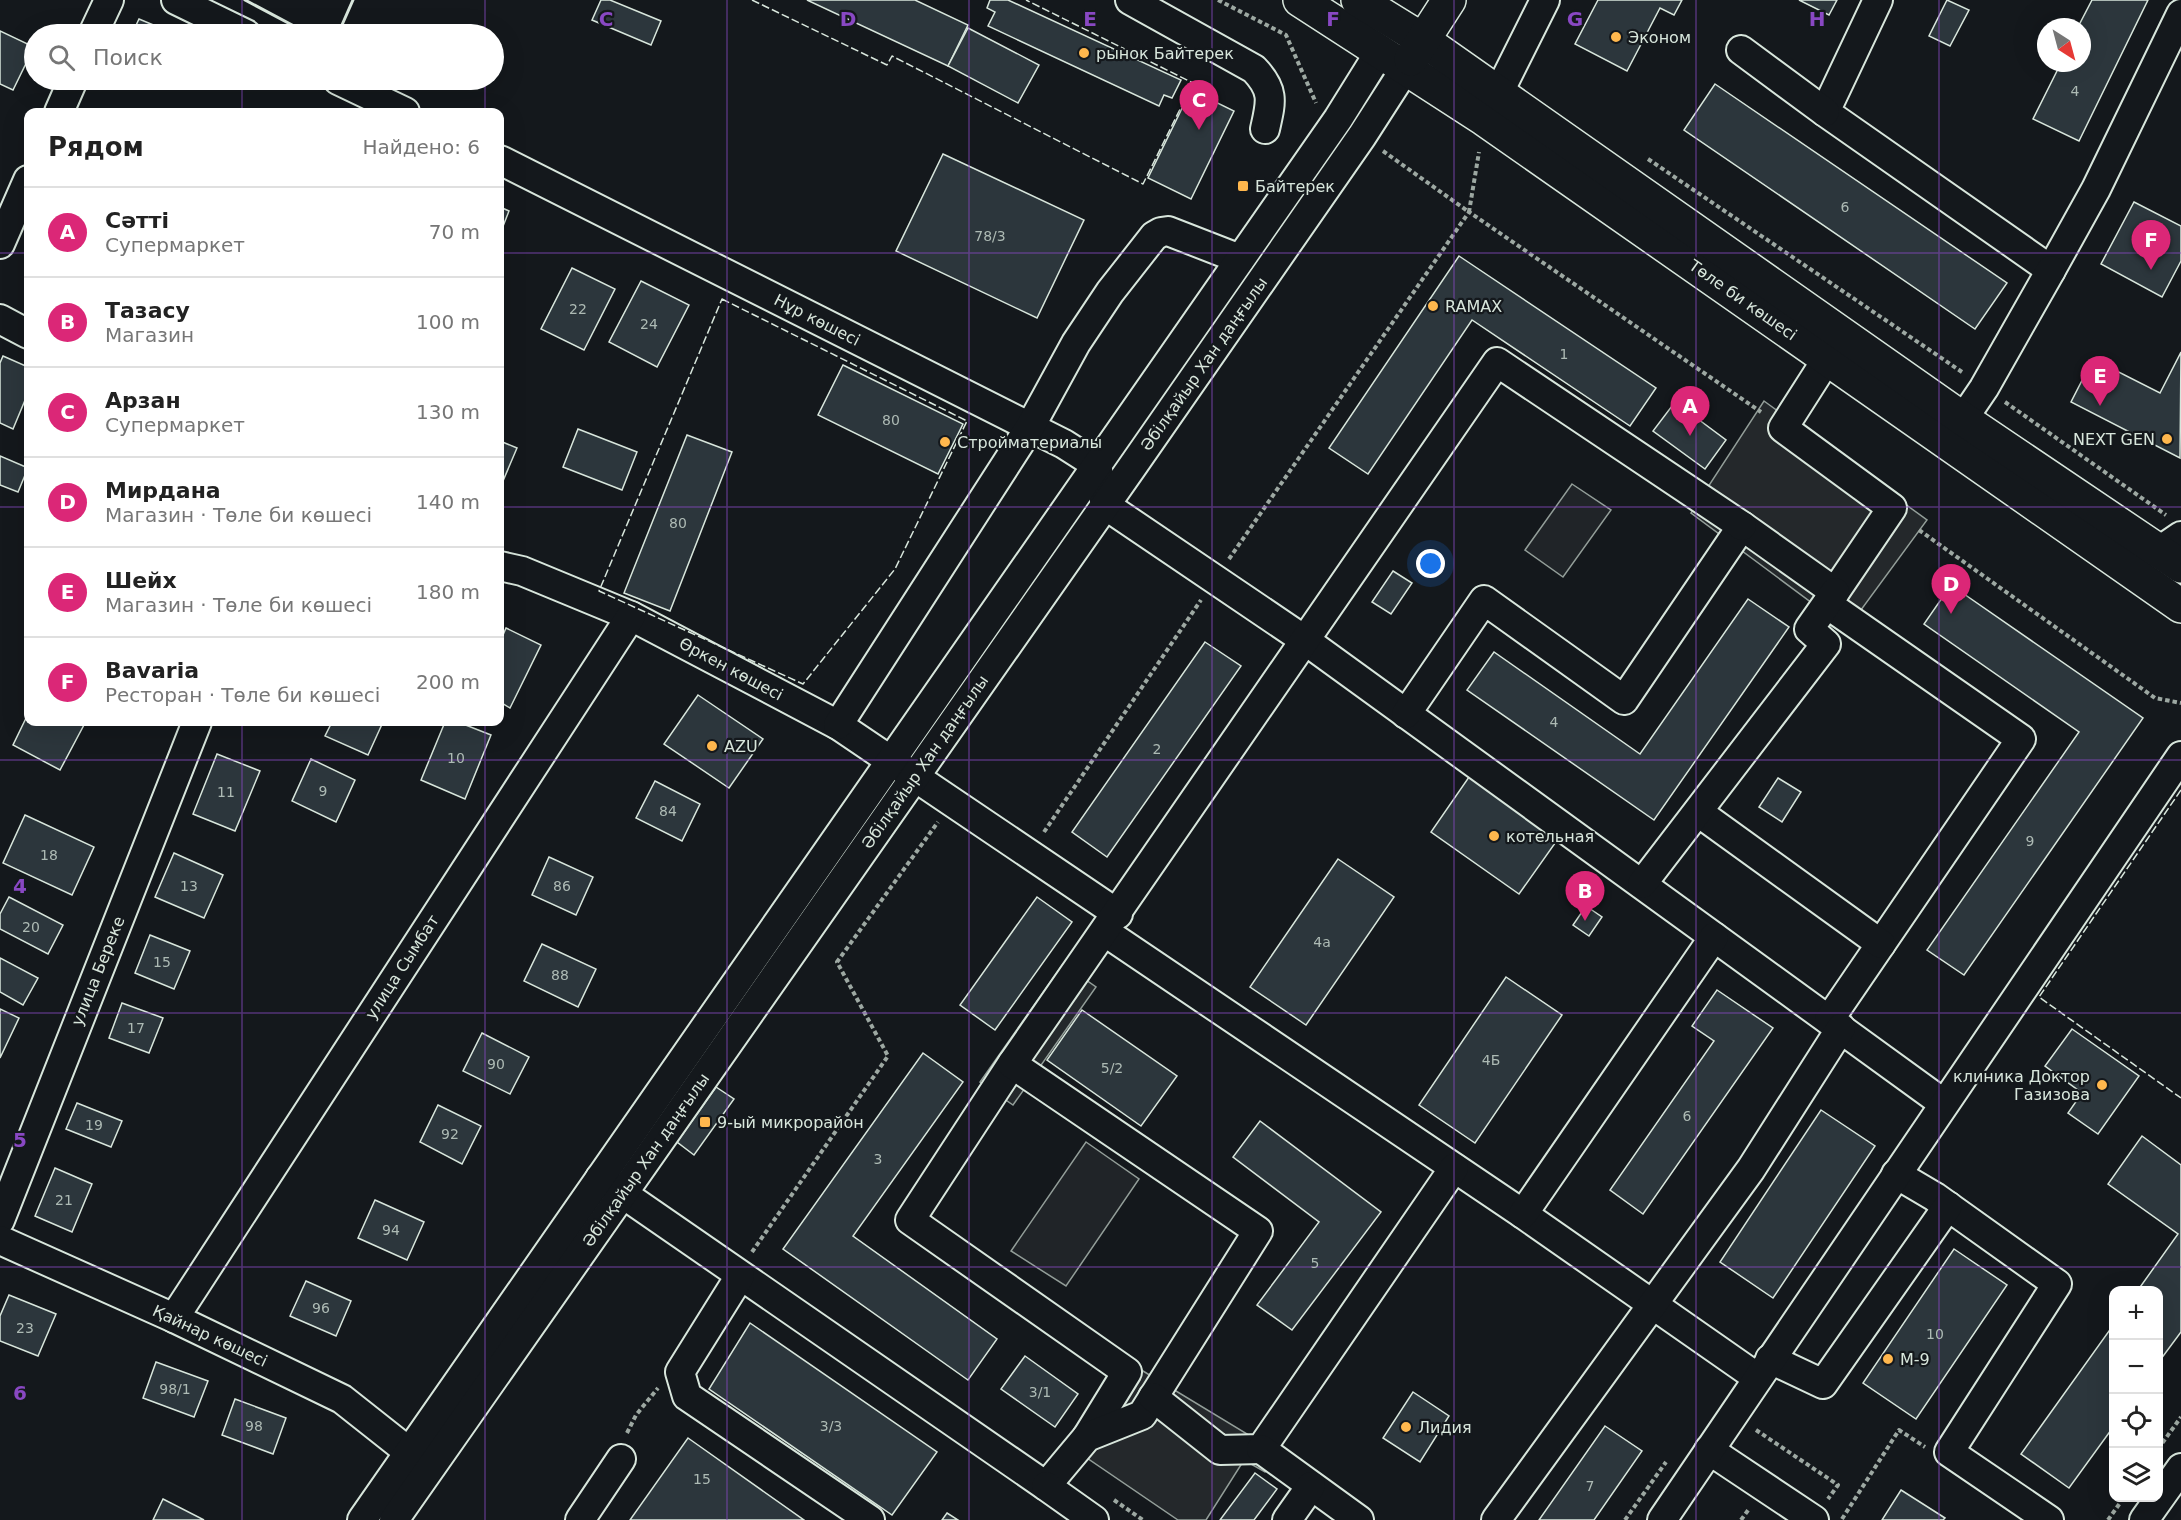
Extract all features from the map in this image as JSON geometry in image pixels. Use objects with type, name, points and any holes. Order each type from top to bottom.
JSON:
[{"type":"main road","name":"Төле би көшесі","points":[[1300,0],[1404,36],[1498,92],[1963,419],[2173,543]]},
{"type":"main road","name":"Төле би көшесі","points":[[1359,0],[1827,359],[2181,606]]},
{"type":"main road","name":"Әбілқайыр Хан даңғылы","points":[[1404,36],[1449,0]]},
{"type":"street","points":[[98,24],[109,0]]},
{"type":"street","points":[[176,0],[225,24]]},
{"type":"street","points":[[1131,0],[1254,69],[1266,82],[1271,100],[1265,129]]},
{"type":"street","points":[[1498,92],[1545,0]]},
{"type":"street","points":[[1825,112],[1878,0]]},
{"type":"street","points":[[1963,419],[1984,388],[2096,189],[2181,14]]},
{"type":"street","name":"Әбілқайыр Хан даңғылы","points":[[394,1520],[891,760],[1338,119],[1404,36]]},
{"type":"street","name":"Әбілқайыр Хан даңғылы","points":[[362,1520],[409,1452],[611,1186],[914,778],[1362,136],[1404,36]]},
{"type":"street","points":[[1741,50],[1825,112],[2051,270]]},
{"type":"street","points":[[61,108],[69,90]]},
{"type":"street","points":[[359,90],[397,108]]},
{"type":"street","name":"Нұр көшесі","points":[[504,162],[1030,427],[1097,465]]},
{"type":"street","points":[[0,244],[24,189]]},
{"type":"street","points":[[838,725],[1030,427],[1076,343],[1110,292],[1154,236],[1168,231],[1240,258]]},
{"type":"street","points":[[0,319],[24,332]]},
{"type":"street","points":[[1642,885],[1826,644],[1809,629],[1892,508],[1784,428],[1827,359]]},
{"type":"street","points":[[1046,1486],[1087,1437],[1127,1372],[910,1220],[1012,1064],[1112,923],[1497,362],[1742,526],[1831,598],[2021,739],[1881,944],[1751,1169],[1496,1520]]},
{"type":"street","points":[[1097,465],[1106,504],[1306,641],[1943,1103]]},
{"type":"street","points":[[1406,714],[1484,600],[1624,700],[1742,526]]},
{"type":"street","name":"Өркен көшесі","points":[[504,567],[522,571],[631,616],[838,725],[914,778],[944,808],[1030,852],[1112,923],[1454,1168],[1653,1306],[1764,1369],[1823,1384],[1948,1206]]},
{"type":"street","name":"улица Сымбат","points":[[174,1318],[631,616]]},
{"type":"street","name":"улица Береке","points":[[0,1220],[195,726]]},
{"type":"street","points":[[1662,1520],[1943,1103],[2181,756]]},
{"type":"street","points":[[1698,812],[1881,944]]},
{"type":"street","points":[[1523,1214],[1714,937]]},
{"type":"street","points":[[1012,1064],[1258,1231],[1142,1415],[1087,1437]]},
{"type":"street","points":[[1261,1449],[1454,1168]]},
{"type":"street","points":[[1896,1174],[1948,1206],[2057,1284],[1949,1452],[2049,1520]]},
{"type":"street","points":[[611,1186],[751,1267],[1046,1486],[1101,1508]]},
{"type":"street","name":"Қайнар көшесі","points":[[0,1240],[174,1318],[342,1399],[409,1452]]},
{"type":"street","points":[[751,1267],[680,1372],[687,1396],[870,1520]]},
{"type":"street","points":[[1153,1397],[1220,1450],[1261,1449],[1359,1520]]},
{"type":"street","points":[[1709,1450],[1814,1520]]},
{"type":"street","points":[[580,1520],[621,1459]]},
{"type":"street","points":[[2144,1520],[2181,1468]]},
{"type":"street","points":[[1287,1520],[1311,1486]]},
{"type":"path","points":[[1639,153],[1984,388],[2173,543]]},
{"type":"path","points":[[1030,852],[1469,212],[1784,428]]},
{"type":"path","points":[[1919,530],[2155,698],[2181,703]]},
{"type":"path","points":[[751,1267],[751,1252],[888,1056],[837,962],[944,808]]},
{"type":"path","points":[[621,1459],[626,1434],[636,1415],[653,1393],[680,1372]]},
{"type":"path","points":[[1732,1415],[1838,1485],[1814,1520]]},
{"type":"path","points":[[2159,1448],[2181,1417]]},
{"type":"path","points":[[1841,1520],[1899,1430],[1943,1459],[1949,1452]]},
{"type":"path","points":[[2109,1520],[2121,1502]]},
{"type":"path","points":[[1101,1508],[1143,1520]]},
{"type":"shaded area","points":[[1764,401],[1927,520],[1847,629],[1691,513]]},
{"type":"shaded area","points":[[1572,484],[1611,510],[1563,577],[1525,550]]},
{"type":"shaded area","points":[[1063,964],[1096,987],[1013,1105],[980,1082]]},
{"type":"shaded area","points":[[1086,1142],[1139,1179],[1066,1286],[1011,1251]]},
{"type":"shaded area","points":[[1138,1368],[1275,1451],[1265,1472],[1244,1460],[1206,1520],[1178,1520],[1087,1458]]},
{"type":"building","points":[[601,0],[610,0],[661,21],[651,45],[592,20]]},
{"type":"building","points":[[807,0],[915,0],[968,25],[948,66]]},
{"type":"building","name":"рынок Байтерек","points":[[990,0],[1008,0],[1181,80],[1172,98],[1164,95],[1159,106],[988,26],[995,12],[987,8]]},
{"type":"building","points":[[1598,0],[1682,0],[1674,15],[1660,8],[1627,71],[1575,44]]},
{"type":"building","points":[[1799,0],[1837,0],[1829,15]]},
{"type":"building","points":[[1947,0],[1969,10],[1950,46],[1929,36]]},
{"type":"building","points":[[2092,0],[2148,0],[2079,141],[2033,119],[2056,72],[2091,72],[2091,18],[2083,18]]},
{"type":"building","points":[[139,19],[151,24],[137,24]]},
{"type":"building","points":[[968,28],[1039,65],[1018,103],[948,66]]},
{"type":"building","points":[[0,31],[24,42],[24,67],[13,90],[0,84]]},
{"type":"building","points":[[1715,84],[2007,283],[1975,329],[1684,130]]},
{"type":"building","points":[[1191,90],[1234,111],[1191,199],[1148,178]]},
{"type":"building","points":[[943,154],[1084,220],[1037,318],[896,251]]},
{"type":"building","points":[[2134,202],[2181,226],[2181,261],[2162,297],[2101,264]]},
{"type":"building","points":[[504,209],[509,211],[504,224]]},
{"type":"building","points":[[1459,256],[1656,388],[1630,426],[1472,320],[1368,474],[1329,448]]},
{"type":"building","points":[[572,268],[615,289],[584,350],[541,329]]},
{"type":"building","points":[[641,281],[689,305],[657,367],[609,342]]},
{"type":"building","points":[[2181,352],[2180,458],[2071,402],[2093,359],[2160,393]]},
{"type":"building","points":[[3,356],[24,365],[24,403],[13,429],[0,423],[0,363]]},
{"type":"building","points":[[843,365],[963,424],[938,474],[818,415]]},
{"type":"building","points":[[1675,402],[1726,440],[1705,469],[1653,431]]},
{"type":"building","points":[[578,429],[637,452],[622,490],[563,467]]},
{"type":"building","points":[[687,435],[732,452],[670,611],[624,593]]},
{"type":"building","points":[[504,443],[517,448],[504,479]]},
{"type":"building","points":[[0,456],[24,466],[24,478],[18,492],[0,485]]},
{"type":"building","points":[[1393,571],[1412,583],[1391,614],[1372,602]]},
{"type":"building","points":[[1951,585],[2143,718],[1964,975],[1927,950],[2079,732],[1924,624]]},
{"type":"building","points":[[1748,599],[1789,627],[1654,820],[1467,690],[1494,652],[1640,754]]},
{"type":"building","points":[[506,628],[541,645],[510,708],[504,704],[504,633]]},
{"type":"building","points":[[1205,642],[1241,666],[1107,857],[1072,832]]},
{"type":"building","points":[[698,695],[763,739],[729,788],[664,744]]},
{"type":"building","points":[[24,722],[24,726],[83,726],[60,770],[13,745]]},
{"type":"building","points":[[330,726],[381,726],[368,755],[325,736]]},
{"type":"building","points":[[443,726],[468,726],[491,735],[465,799],[421,780]]},
{"type":"building","points":[[217,754],[260,771],[235,831],[193,814]]},
{"type":"building","points":[[311,759],[355,780],[336,822],[292,801]]},
{"type":"building","name":"котельная","points":[[1469,777],[1558,839],[1519,894],[1431,832]]},
{"type":"building","points":[[1778,778],[1801,792],[1782,822],[1759,807]]},
{"type":"building","points":[[655,781],[700,804],[682,841],[636,818]]},
{"type":"building","points":[[25,815],[94,847],[72,895],[3,863]]},
{"type":"building","points":[[174,853],[223,875],[204,918],[155,897]]},
{"type":"building","points":[[549,857],[593,877],[576,915],[532,895]]},
{"type":"building","points":[[1338,859],[1394,897],[1306,1025],[1250,987]]},
{"type":"building","points":[[9,897],[63,925],[48,954],[0,929],[0,914]]},
{"type":"building","points":[[1037,897],[1072,922],[995,1030],[960,1005]]},
{"type":"building","points":[[1586,906],[1602,917],[1589,936],[1573,925]]},
{"type":"building","points":[[150,935],[190,951],[174,989],[135,973]]},
{"type":"building","points":[[542,944],[596,969],[578,1007],[524,981]]},
{"type":"building","points":[[0,958],[38,978],[23,1005],[0,992]]},
{"type":"building","points":[[1506,977],[1562,1015],[1475,1143],[1419,1105]]},
{"type":"building","points":[[1717,990],[1773,1028],[1643,1214],[1610,1190],[1714,1041],[1692,1026]]},
{"type":"building","points":[[122,1003],[163,1018],[149,1053],[109,1038]]},
{"type":"building","points":[[0,1009],[19,1018],[0,1058]]},
{"type":"building","points":[[1082,1010],[1177,1076],[1141,1126],[1047,1060]]},
{"type":"building","name":"клиника Доктор Газизова","points":[[2072,1029],[2139,1076],[2098,1134],[2068,1113],[2082,1093],[2045,1066]]},
{"type":"building","points":[[482,1033],[529,1057],[510,1094],[463,1071]]},
{"type":"building","points":[[923,1053],[963,1082],[853,1236],[997,1339],[968,1380],[783,1249]]},
{"type":"building","points":[[716,1087],[734,1099],[694,1155],[677,1142]]},
{"type":"building","points":[[77,1103],[122,1121],[111,1147],[66,1129]]},
{"type":"building","points":[[438,1105],[481,1126],[462,1164],[420,1142]]},
{"type":"building","points":[[1821,1110],[1875,1146],[1773,1298],[1720,1262]]},
{"type":"building","points":[[1260,1121],[1381,1212],[1292,1330],[1257,1305],[1319,1222],[1233,1157]]},
{"type":"building","points":[[2142,1136],[2181,1165],[2181,1332],[2163,1356],[2163,1286],[2141,1286],[2178,1234],[2108,1184]]},
{"type":"building","points":[[55,1168],[92,1184],[72,1232],[35,1216]]},
{"type":"building","points":[[375,1200],[424,1222],[407,1260],[358,1238]]},
{"type":"building","points":[[1954,1249],[2007,1285],[1916,1419],[1863,1383]]},
{"type":"building","points":[[306,1281],[351,1301],[336,1336],[290,1316]]},
{"type":"building","points":[[9,1295],[56,1314],[38,1356],[0,1341],[0,1316]]},
{"type":"building","points":[[750,1323],[937,1452],[892,1515],[709,1389]]},
{"type":"building","points":[[2109,1331],[2109,1433],[2069,1488],[2021,1454]]},
{"type":"building","points":[[1025,1356],[1078,1394],[1055,1427],[1001,1389]]},
{"type":"building","points":[[156,1362],[208,1381],[194,1417],[143,1398]]},
{"type":"building","points":[[1413,1392],[1449,1416],[1420,1462],[1383,1438]]},
{"type":"building","points":[[235,1399],[286,1418],[273,1454],[222,1435]]},
{"type":"building","points":[[1605,1426],[1642,1451],[1594,1520],[1539,1520]]},
{"type":"building","points":[[688,1438],[804,1520],[630,1520]]},
{"type":"building","points":[[1255,1473],[1277,1489],[1254,1520],[1220,1520]]},
{"type":"building","points":[[1901,1490],[1945,1518],[1943,1520],[1882,1520]]},
{"type":"building","points":[[163,1499],[204,1520],[153,1520]]},
{"type":"building","points":[[947,1513],[958,1520],[942,1520]]},
{"type":"fence","points":[[752,0],[887,65],[892,56],[1143,184],[1193,83],[1026,0]]},
{"type":"fence","points":[[722,299],[967,421],[895,569],[803,684],[599,591],[722,299]]},
{"type":"fence","points":[[2181,790],[2039,997],[2181,1098]]},
{"type":"wall","points":[[245,0],[290,24]]},
{"type":"wall","points":[[342,24],[353,0]]},
{"type":"place","name":"Эконом","points":[[1616,37]]},
{"type":"place","name":"рынок Байтерек","points":[[1084,53]]},
{"type":"place","name":"Арзан","points":[[1199,130]]},
{"type":"place","name":"Байтерек","points":[[1243,186]]},
{"type":"place","name":"Bavaria","points":[[2151,270]]},
{"type":"place","name":"RAMAX","points":[[1433,306]]},
{"type":"place","name":"Шейх","points":[[2100,406]]},
{"type":"place","name":"Cәтті","points":[[1690,436]]},
{"type":"place","name":"NEXT GEN","points":[[2167,439]]},
{"type":"place","name":"Стройматериалы","points":[[945,442]]},
{"type":"place","name":"Мирдана","points":[[1951,614]]},
{"type":"place","name":"AZU","points":[[712,746]]},
{"type":"place","name":"котельная","points":[[1494,836]]},
{"type":"place","name":"Тазасу","points":[[1585,921]]},
{"type":"place","name":"клиника Доктор Газизова","points":[[2102,1085]]},
{"type":"place","name":"9-ый микрорайон","points":[[705,1122]]},
{"type":"place","name":"M-9","points":[[1888,1359]]},
{"type":"place","name":"Лидия","points":[[1406,1427]]}]
